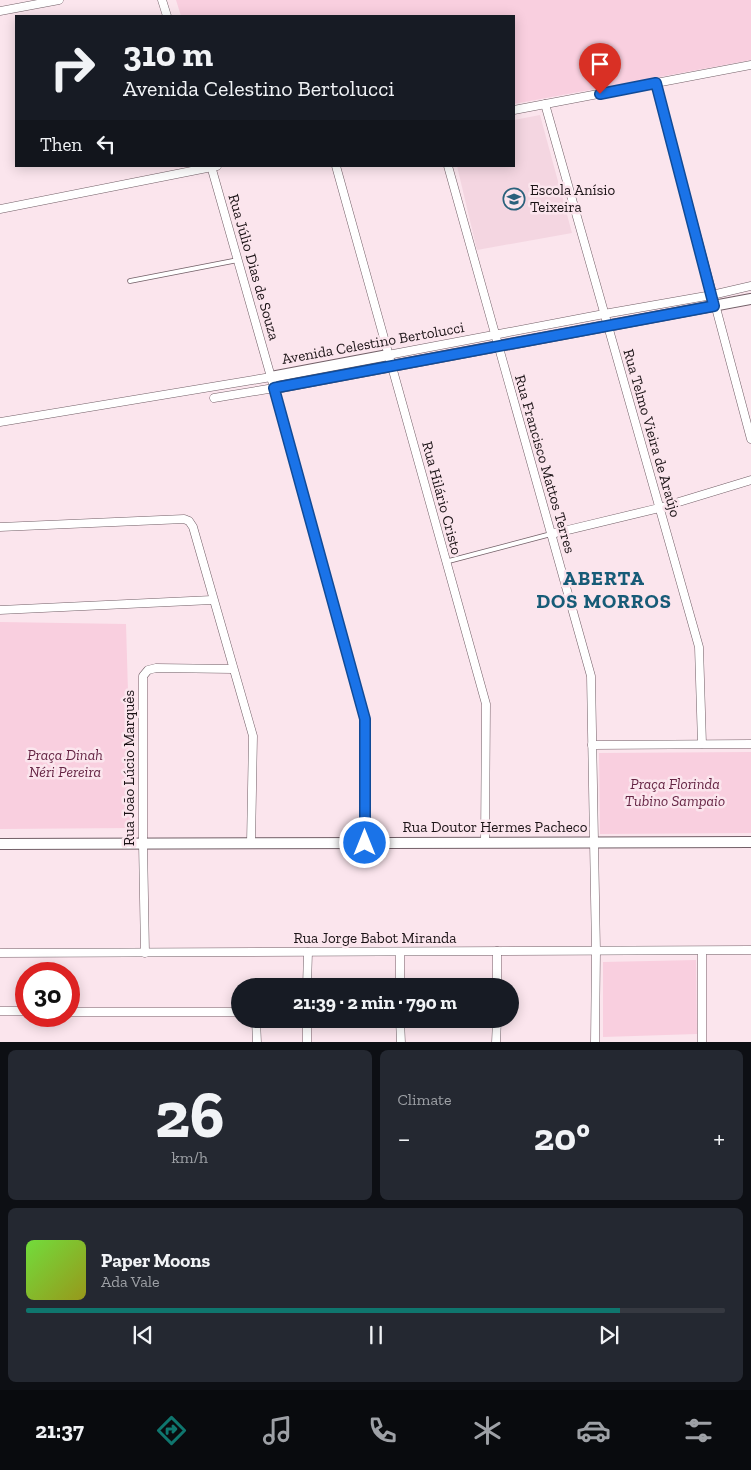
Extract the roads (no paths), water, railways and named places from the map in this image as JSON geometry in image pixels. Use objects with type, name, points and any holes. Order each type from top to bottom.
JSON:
[{"type":"street","points":[[0,11],[59,0]]},
{"type":"street","points":[[162,0],[167,15]]},
{"type":"street","points":[[515,110],[751,65]]},
{"type":"street","points":[[656,83],[751,439]]},
{"type":"street","name":"Rua Telmo Vieira de Araújo","points":[[545,104],[698,647],[702,744]]},
{"type":"street","points":[[0,209],[213,167]]},
{"type":"street","name":"Rua Júlio Dias de Souza","points":[[213,167],[365,719],[365,843]]},
{"type":"street","name":"Rua Hilário Cristo","points":[[336,167],[486,704],[485,842]]},
{"type":"street","name":"Rua Francisco Mattos Terres","points":[[448,167],[591,676],[595,842],[595,1042]]},
{"type":"street","name":"Avenida Celestino Bertolucci","points":[[214,398],[391,366],[604,314],[712,296],[751,286]]},
{"type":"street","name":"Avenida Celestino Bertolucci","points":[[0,422],[271,377],[388,355],[607,326],[751,299]]},
{"type":"street","points":[[551,534],[659,508],[751,480]]},
{"type":"street","points":[[0,527],[184,519],[189,521],[253,736],[251,843]]},
{"type":"street","points":[[0,610],[212,600]]},
{"type":"street","name":"Rua João Lúcio Marquês","points":[[145,953],[143,676],[148,670],[156,668],[233,669]]},
{"type":"street","points":[[592,745],[751,744]]},
{"type":"street","name":"Rua Doutor Hermes Pacheco","points":[[0,844],[751,842]]},
{"type":"street","name":"Rua Jorge Babot Miranda","points":[[0,953],[751,950]]},
{"type":"street","points":[[497,951],[497,978]]},
{"type":"street","points":[[702,951],[702,1042]]},
{"type":"street","points":[[307,978],[308,952]]},
{"type":"street","points":[[400,952],[400,978]]},
{"type":"street","points":[[0,1011],[15,1012]]},
{"type":"street","points":[[80,1012],[231,1012]]},
{"type":"street","points":[[256,1028],[256,1042]]},
{"type":"street","points":[[307,1028],[307,1042]]},
{"type":"street","points":[[400,1028],[401,1042]]},
{"type":"street","points":[[496,1042],[497,1028]]},
{"type":"lane","points":[[130,280],[238,260]]},
{"type":"lane","points":[[445,562],[551,534]]},
{"type":"place","name":"Escola Anísio Teixeira","points":[[514,199]]},
{"type":"district","name":"ABERTA DOS MORROS","points":[[604,590]]},
{"type":"park label","name":"Praça Dinah Néri Pereira","points":[[65,764]]},
{"type":"park label","name":"Praça Florinda Tubino Sampaio","points":[[675,792]]}]
